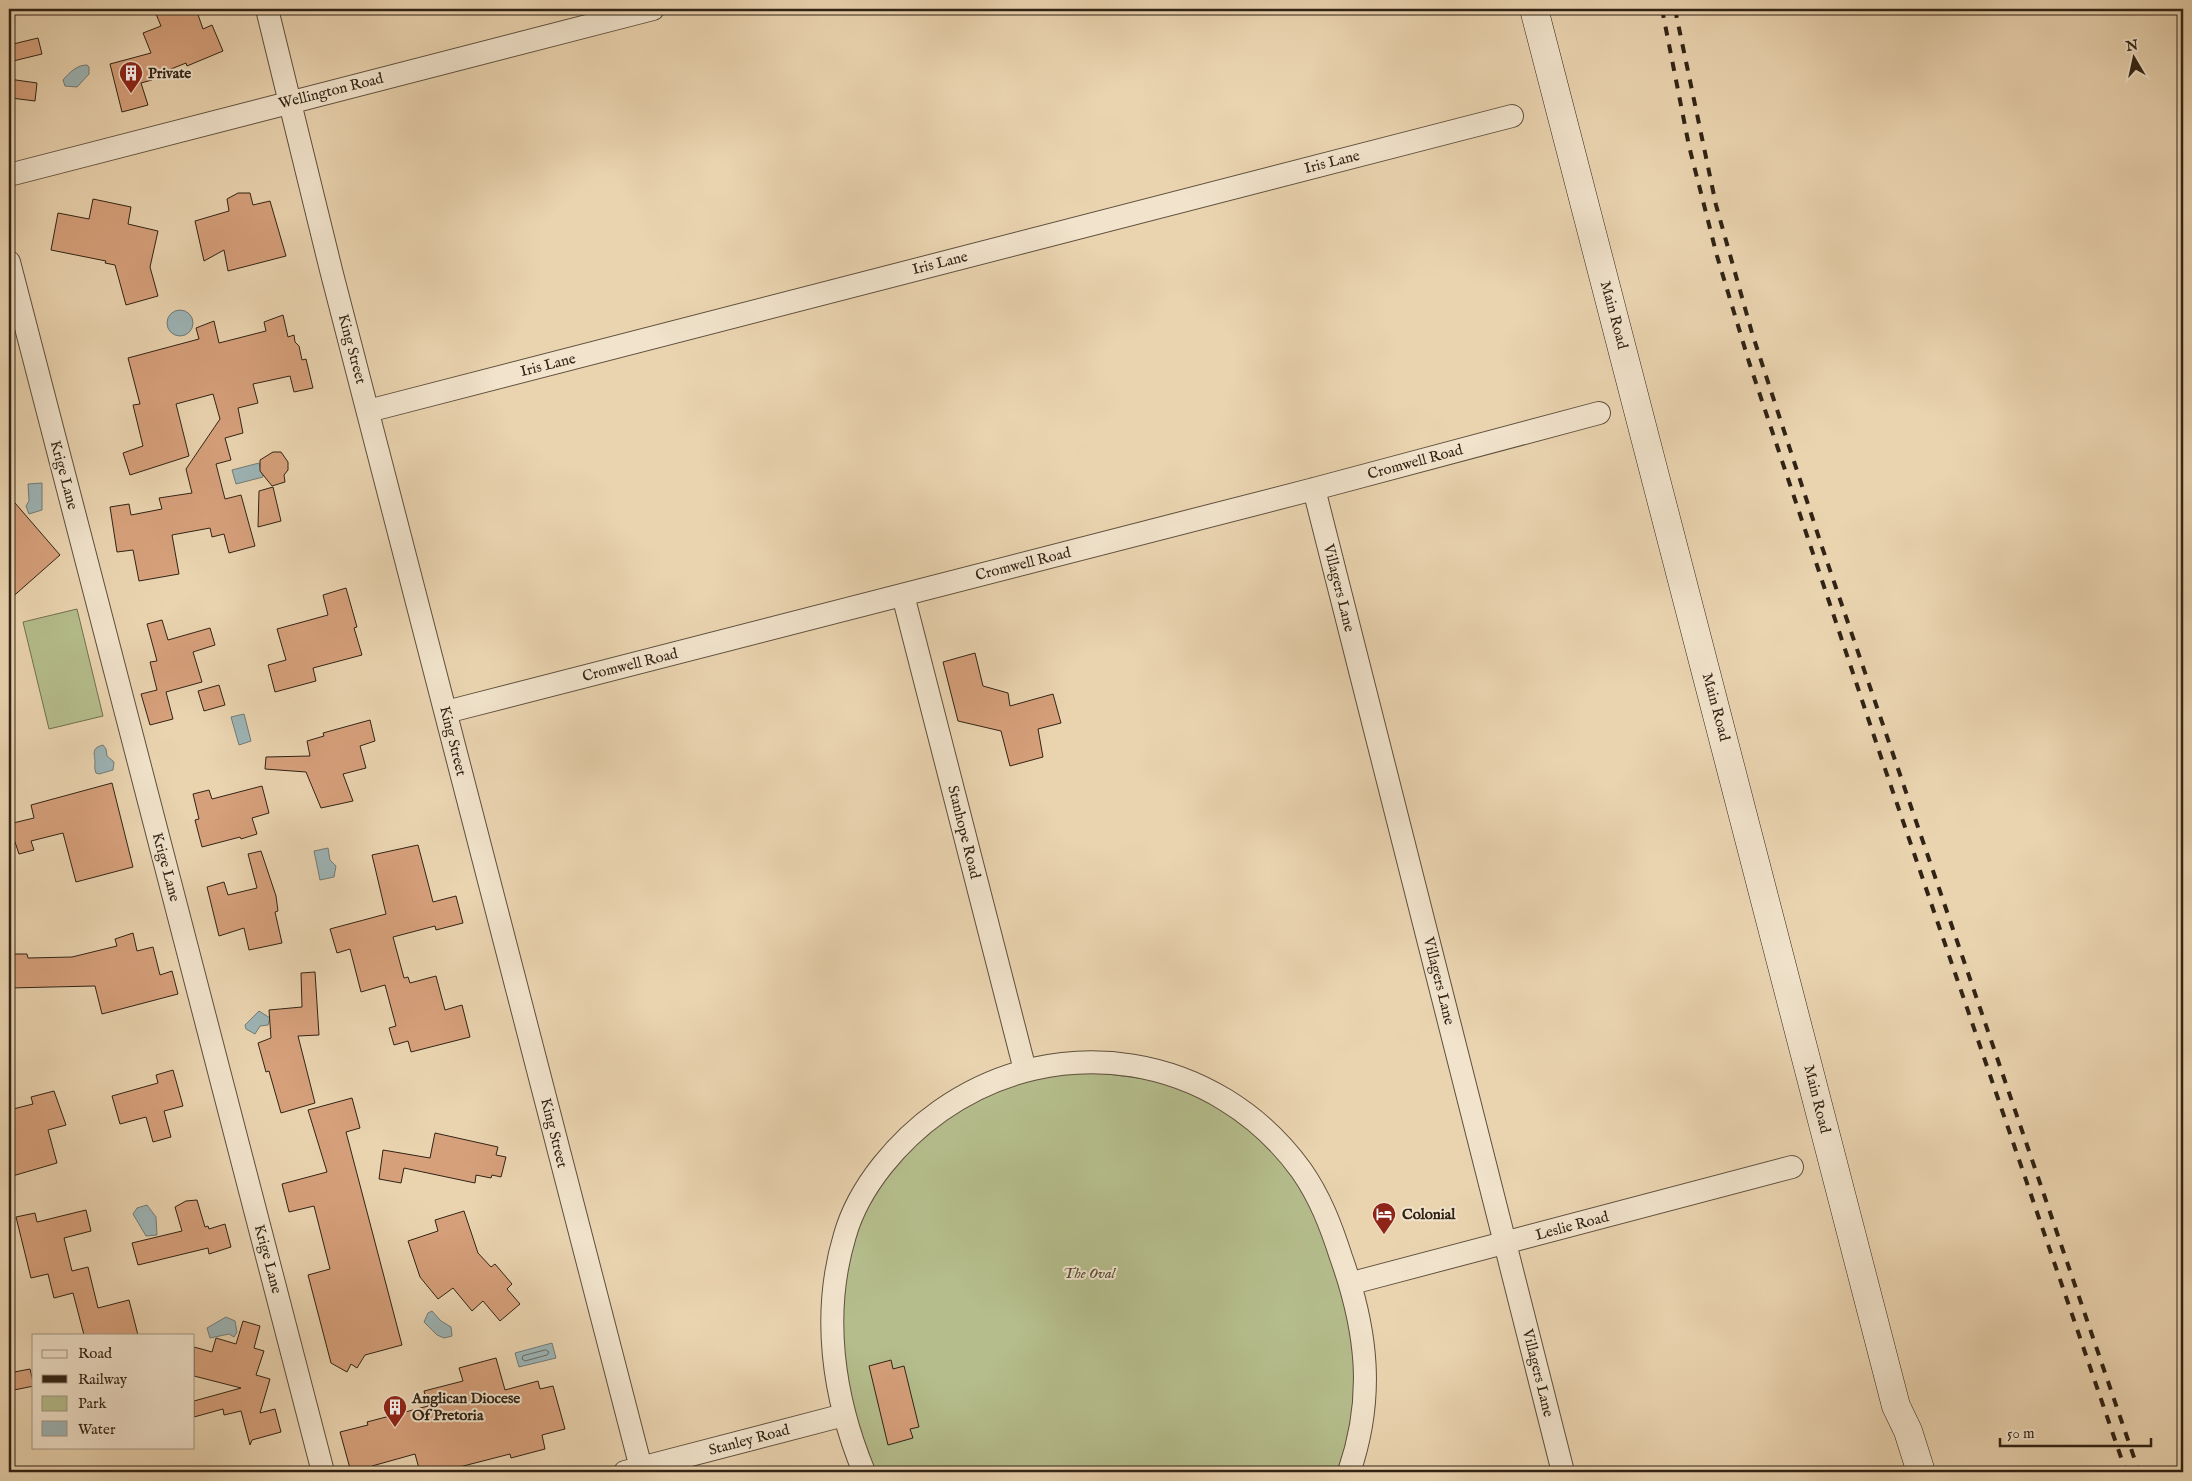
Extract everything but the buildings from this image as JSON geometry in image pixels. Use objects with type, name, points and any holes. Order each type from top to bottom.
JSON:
[{"type":"main road","name":"Main Road","points":[[1534,9],[1896,1406],[1908,1431],[1921,1472]]},
{"type":"main road","name":"Main Road","points":[[1896,1406],[1897,1433],[1907,1472]]},
{"type":"street","name":"King Street","points":[[267,9],[446,712],[636,1471]]},
{"type":"street","name":"Wellington Road","points":[[9,175],[653,9]]},
{"type":"street","name":"Iris Lane","points":[[368,411],[1512,116]]},
{"type":"street","name":"Krige Lane","points":[[9,262],[323,1472]]},
{"type":"street","name":"Cromwell Road","points":[[446,712],[1314,489],[1599,413]]},
{"type":"street","name":"Villagers Lane","points":[[1314,489],[1563,1472]]},
{"type":"street","name":"Stanhope Road","points":[[902,595],[1025,1070]]},
{"type":"street","points":[[864,1472],[844,1415],[833,1354],[833,1295],[844,1236],[863,1194],[902,1144],[929,1118],[982,1085],[1025,1070],[1069,1063],[1116,1062],[1161,1071],[1194,1083],[1226,1100],[1272,1136],[1300,1169],[1327,1215],[1352,1283],[1364,1349],[1365,1403],[1360,1435],[1349,1472]]},
{"type":"street","name":"Leslie Road","points":[[1352,1283],[1792,1167]]},
{"type":"street","name":"Stanley Road","points":[[636,1471],[844,1415]]},
{"type":"green space","points":[[77,609],[103,716],[49,729],[23,622]]},
{"type":"green space","name":"The Oval","points":[[1093,1072],[1160,1081],[1213,1102],[1268,1142],[1300,1185],[1333,1247],[1359,1359],[1344,1472],[866,1472],[853,1437],[833,1295],[871,1191],[918,1135],[968,1102],[1027,1078]]},
{"type":"water","points":[[83,65],[89,67],[89,74],[77,87],[65,86],[63,80],[68,74]]},
{"type":"water","points":[[180,310],[189,314],[193,323],[189,332],[180,336],[171,332],[167,323],[171,314]]},
{"type":"water","points":[[259,463],[263,477],[236,484],[232,470]]},
{"type":"water","points":[[42,483],[42,510],[29,514],[26,506],[29,501],[28,484]]},
{"type":"water","points":[[244,714],[251,741],[239,745],[231,717]]},
{"type":"water","points":[[103,745],[107,756],[114,762],[113,770],[99,774],[95,770],[94,753],[95,749]]},
{"type":"water","points":[[328,848],[330,860],[336,866],[334,877],[320,880],[314,851]]},
{"type":"water","points":[[259,1011],[270,1018],[268,1025],[260,1026],[255,1034],[246,1029],[245,1025]]},
{"type":"water","points":[[147,1205],[156,1217],[157,1235],[146,1236],[133,1214],[137,1208]]},
{"type":"water","points":[[432,1311],[441,1321],[451,1327],[452,1336],[444,1338],[437,1335],[424,1322],[428,1313]]},
{"type":"water","points":[[226,1317],[235,1321],[237,1332],[234,1337],[229,1334],[210,1338],[207,1328]]},
{"type":"water","points":[[552,1343],[556,1358],[519,1367],[515,1353]]},
{"type":"railway","points":[[1662,9],[1689,146],[1717,256],[1749,362],[1881,757],[2126,1472]]},
{"type":"railway","points":[[1675,9],[1716,205],[1752,333],[1821,544],[2139,1472]]},
{"type":"place","name":"Private","points":[[131,94]]},
{"type":"place","name":"Colonial","points":[[1384,1235]]},
{"type":"place","name":"Anglican Diocese Of Pretoria","points":[[395,1428]]}]
